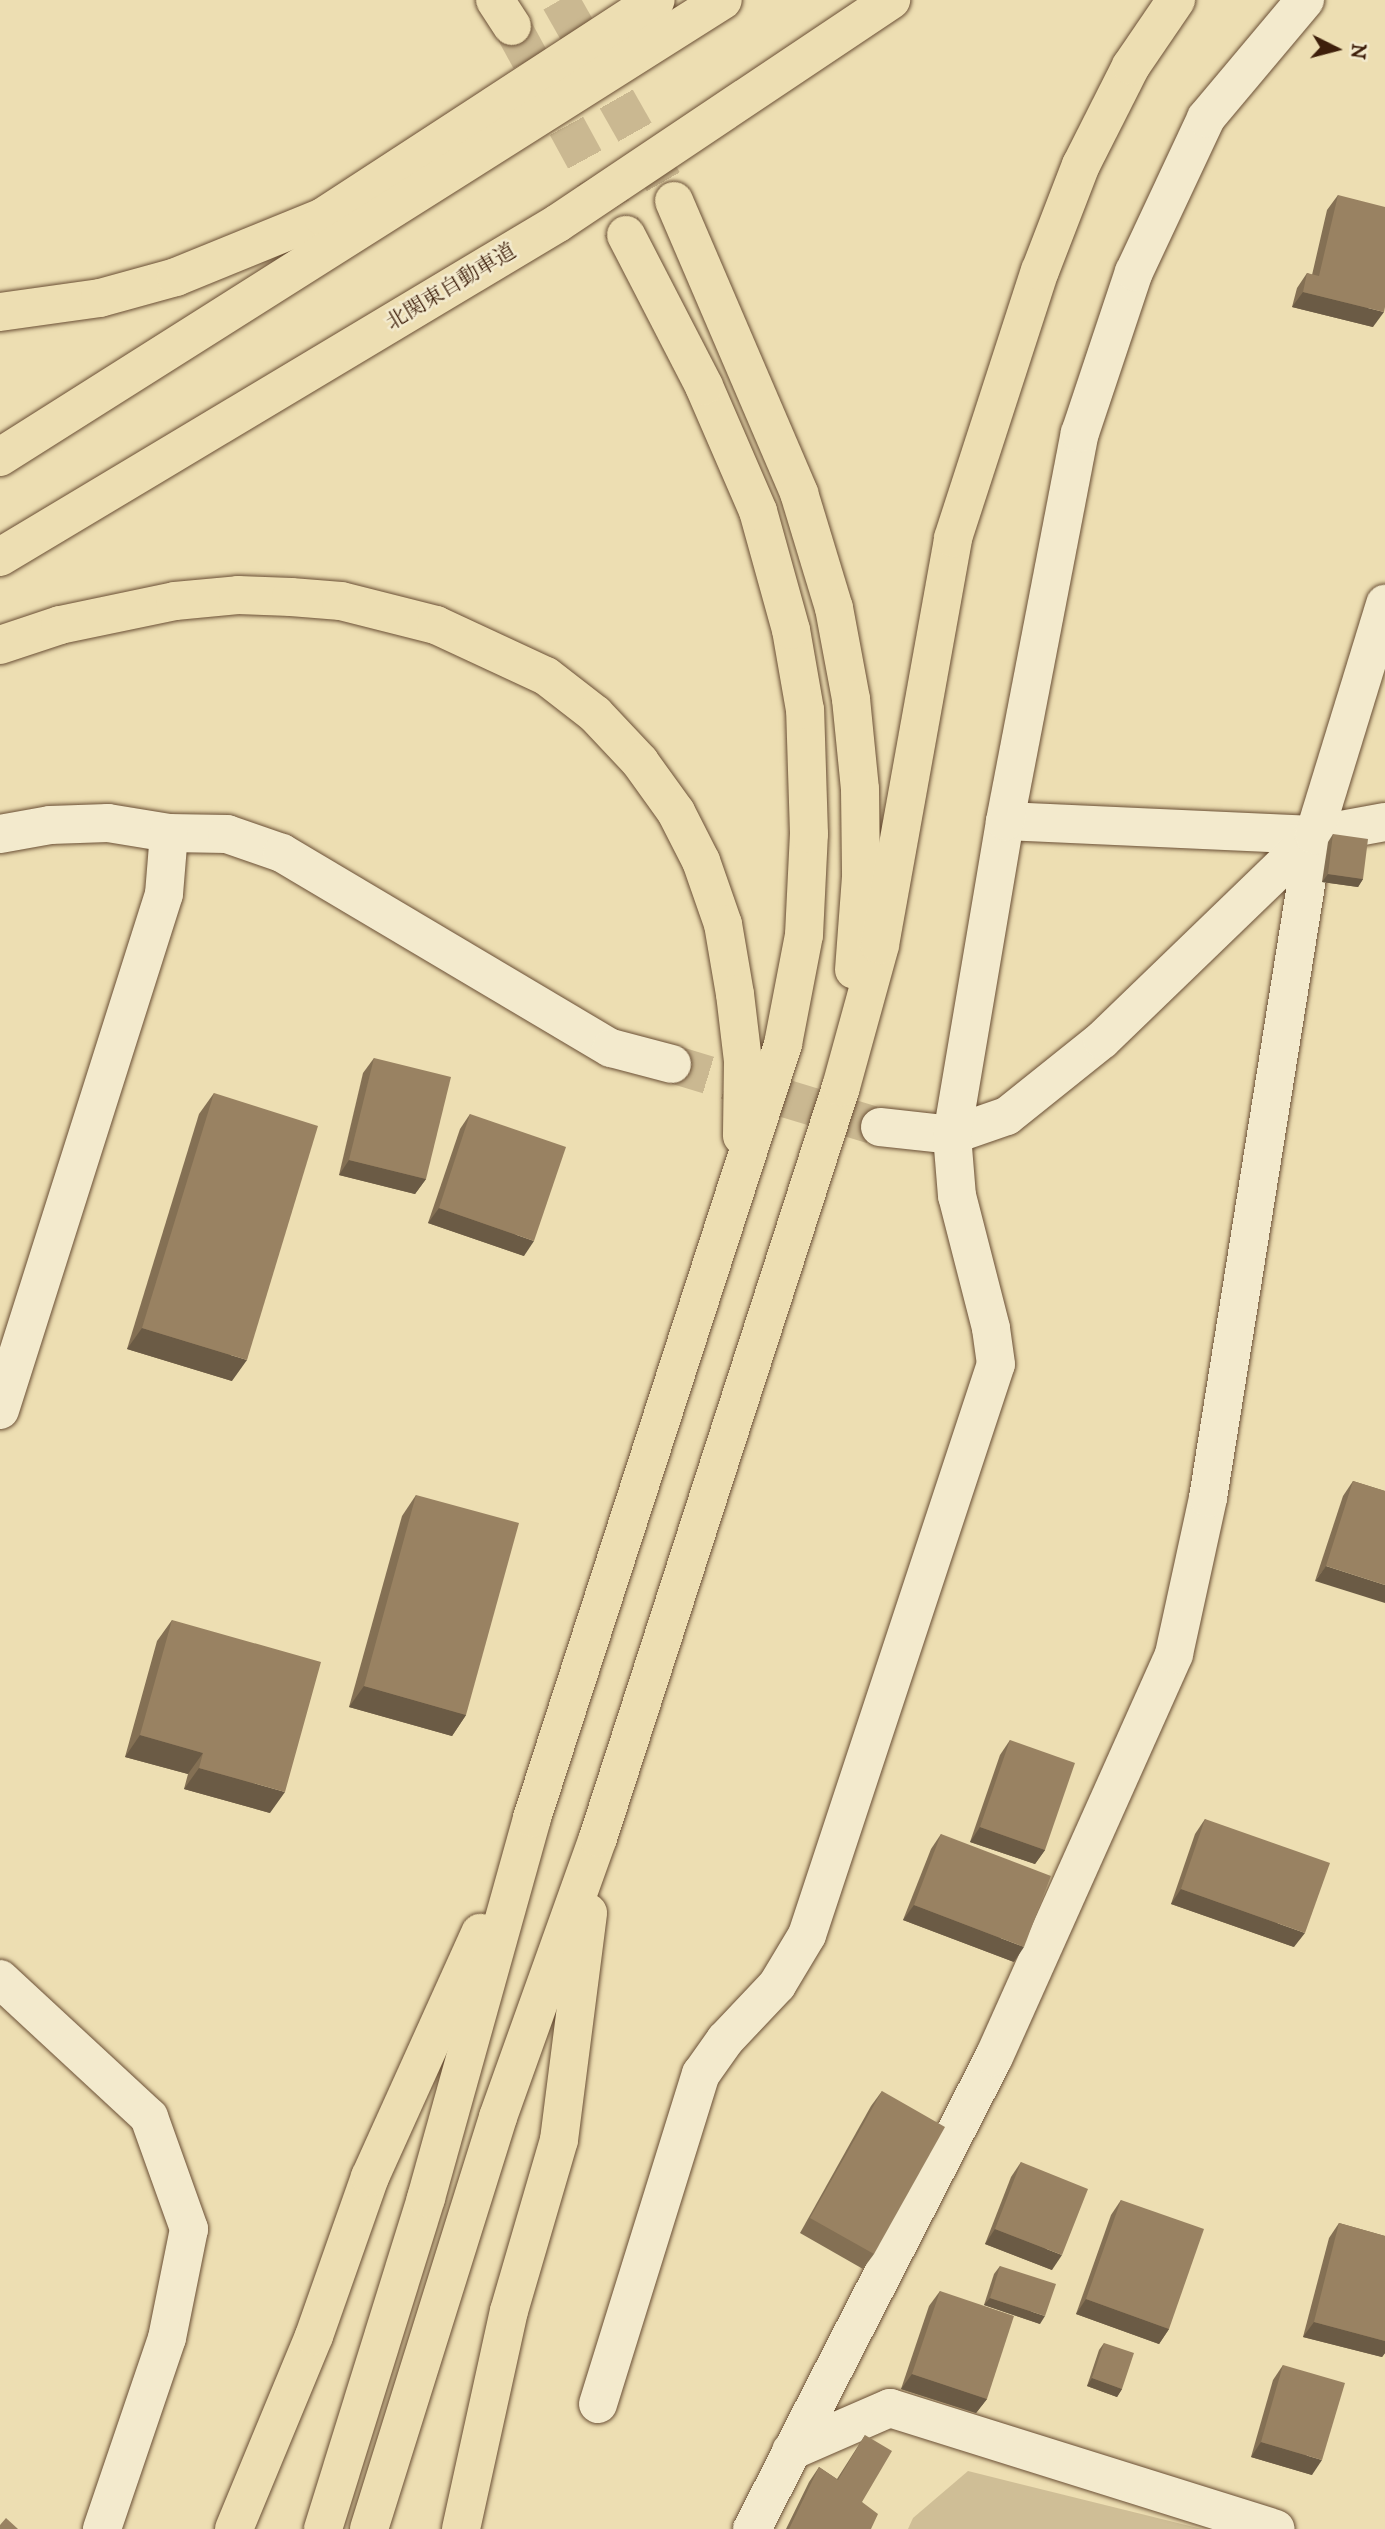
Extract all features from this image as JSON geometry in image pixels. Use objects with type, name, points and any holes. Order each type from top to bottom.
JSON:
[{"type":"highway","points":[[0,312],[100,298],[176,277],[323,218],[656,0]]},
{"type":"highway","points":[[0,457],[723,0]]},
{"type":"highway","name":"北関東自動車道","points":[[0,557],[558,223],[891,0]]},
{"type":"highway","points":[[369,2529],[498,2117],[598,1838],[671,1605],[841,1087],[880,945],[953,538],[1040,271],[1081,165],[1131,66],[1176,0]]},
{"type":"highway","points":[[674,201],[799,493],[834,608],[851,699],[860,789],[861,877],[841,1087]]},
{"type":"highway","points":[[323,2529],[426,2198],[532,1818],[731,1214],[783,1044],[804,935],[809,834],[805,710],[790,630],[758,511],[704,386],[626,234]]},
{"type":"highway","points":[[0,645],[71,622],[175,601],[238,595],[341,601],[436,625],[546,676],[595,714],[640,762],[676,813],[710,886],[723,924],[743,1061],[743,1129],[731,1214]]},
{"type":"highway","points":[[233,2529],[314,2336],[370,2177],[532,1818]]},
{"type":"highway","points":[[461,2529],[509,2311],[559,2140],[598,1838]]},
{"type":"street","points":[[598,2404],[701,2074],[725,2040],[777,1985],[807,1935],[985,1408],[995,1352],[957,1196],[952,1135],[1005,821],[1080,433],[1134,272],[1206,118],[1305,0]]},
{"type":"street","points":[[752,2529],[994,2057],[1174,1654],[1208,1498],[1314,835],[1385,604]]},
{"type":"street","points":[[1005,821],[1314,835],[1385,822]]},
{"type":"street","points":[[0,834],[50,825],[108,823],[169,833],[227,834],[282,853],[611,1048],[672,1064]]},
{"type":"street","points":[[0,1410],[164,894],[169,833]]},
{"type":"street","points":[[880,1127],[952,1135],[1007,1116],[1102,1040],[1314,835]]},
{"type":"street","points":[[0,1979],[149,2118],[189,2229],[167,2339],[102,2529]]},
{"type":"street","points":[[791,2451],[890,2409],[1275,2529]]},
{"type":"shaded area","points":[[968,2471],[1202,2529],[908,2529],[913,2518]]},
{"type":"building","points":[[1338,195],[1385,207],[1384,312],[1303,292],[1307,273],[1319,276]]},
{"type":"building","points":[[1333,834],[1368,839],[1363,879],[1328,874]]},
{"type":"building","points":[[374,1058],[451,1077],[426,1179],[349,1160]]},
{"type":"building","points":[[214,1093],[318,1126],[247,1360],[142,1328]]},
{"type":"building","points":[[470,1114],[566,1147],[534,1241],[439,1208]]},
{"type":"building","points":[[1353,1481],[1385,1491],[1385,1585],[1326,1566]]},
{"type":"building","points":[[416,1495],[519,1523],[466,1715],[364,1686]]},
{"type":"building","points":[[172,1620],[321,1662],[285,1792],[199,1768],[203,1753],[140,1735]]},
{"type":"building","points":[[1010,1740],[1075,1763],[1045,1850],[980,1827]]},
{"type":"building","points":[[1205,1819],[1330,1863],[1305,1933],[1181,1889]]},
{"type":"building","points":[[941,1834],[1051,1876],[1024,1947],[914,1905]]},
{"type":"building","points":[[882,2091],[945,2127],[874,2254],[810,2218]]},
{"type":"building","points":[[1021,2162],[1088,2189],[1062,2255],[995,2229]]},
{"type":"building","points":[[1121,2200],[1204,2229],[1169,2329],[1086,2299]]},
{"type":"building","points":[[1339,2223],[1385,2236],[1385,2341],[1314,2322]]},
{"type":"building","points":[[1000,2266],[1056,2284],[1045,2316],[990,2298]]},
{"type":"building","points":[[940,2291],[1014,2316],[987,2399],[912,2374]]},
{"type":"building","points":[[1104,2343],[1134,2353],[1122,2389],[1092,2378]]},
{"type":"building","points":[[1283,2365],[1345,2383],[1322,2460],[1261,2442]]},
{"type":"building","points":[[865,2435],[892,2451],[862,2502],[878,2514],[871,2529],[789,2529],[819,2467],[838,2480]]},
{"type":"building","points":[[6,2518],[18,2529],[0,2529]]},
{"type":"tunnel","points":[[560,0],[674,201]]},
{"type":"tunnel","points":[[512,26],[626,235]]},
{"type":"tunnel","points":[[672,1064],[880,1127]]}]
